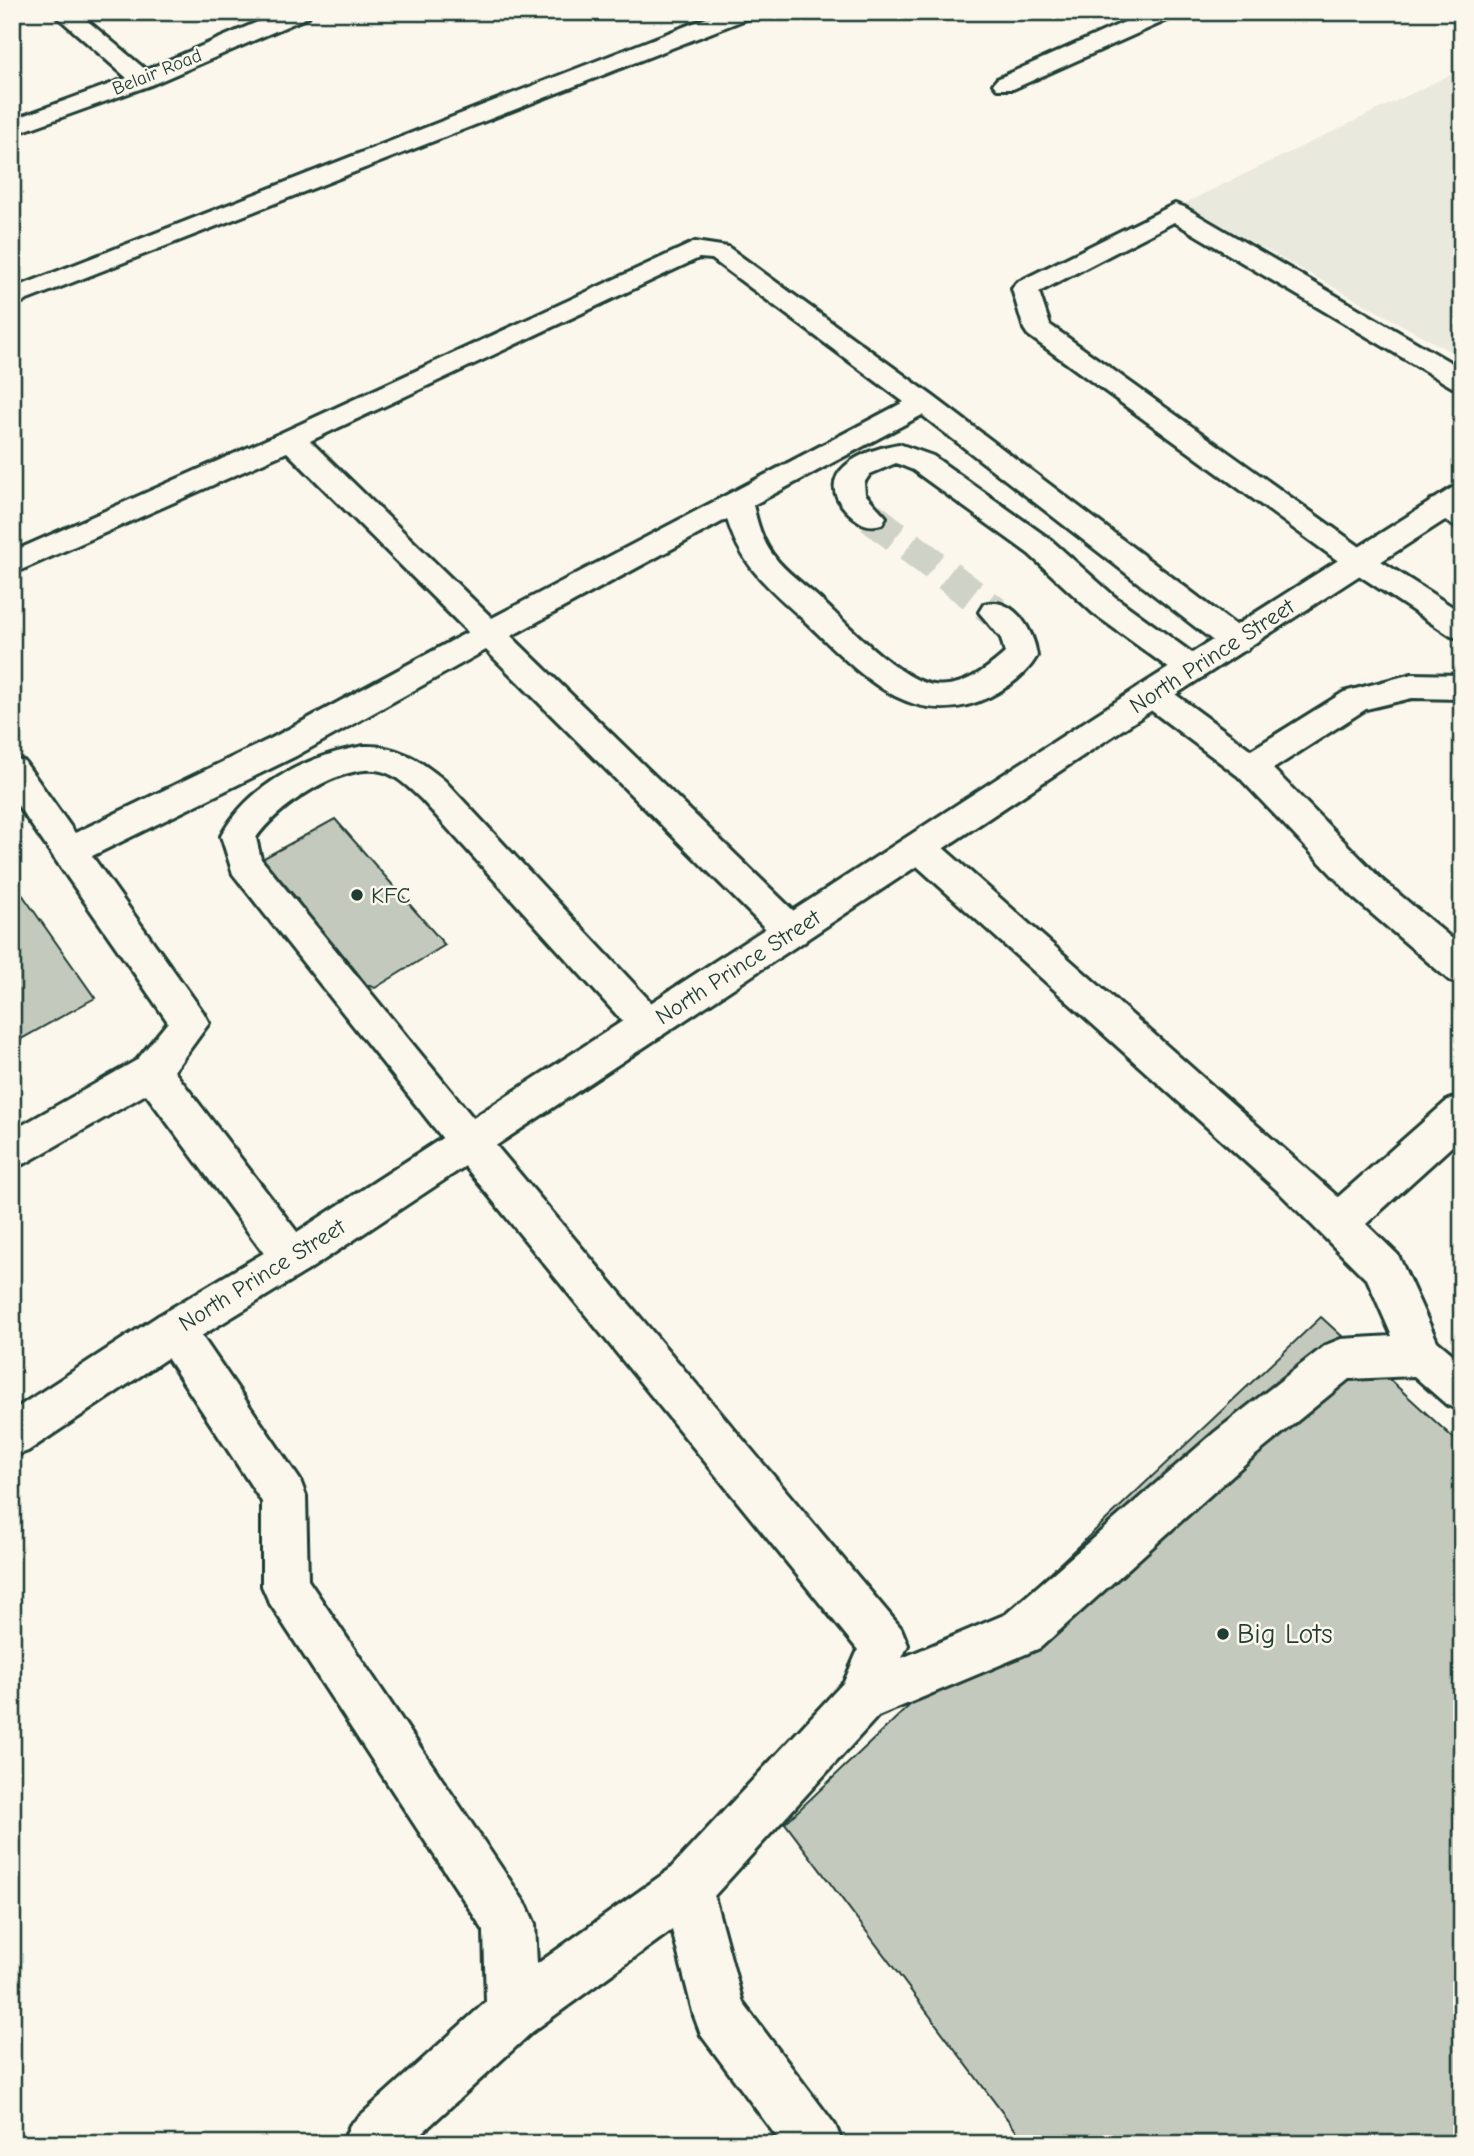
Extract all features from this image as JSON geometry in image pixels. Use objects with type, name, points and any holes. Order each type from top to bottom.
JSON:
[{"type":"street","points":[[63,12],[143,80]]},
{"type":"street","name":"Belair Road","points":[[12,128],[143,80],[300,12]]},
{"type":"street","points":[[12,298],[743,12]]},
{"type":"street","points":[[1005,84],[1166,12]]},
{"type":"street","points":[[1462,381],[1175,212],[1025,289],[1038,329],[1359,561],[1462,628]]},
{"type":"street","points":[[12,564],[291,439],[695,250],[719,252],[924,403],[1236,642]]},
{"type":"street","points":[[69,850],[284,747],[737,501],[924,403]]},
{"type":"street","points":[[291,439],[792,932]]},
{"type":"street","points":[[871,517],[850,497],[849,482],[860,467],[885,455],[899,453],[923,463],[1040,547],[1104,605],[1192,669]]},
{"type":"street","points":[[737,501],[744,532],[767,568],[865,658],[909,690],[933,698],[968,694],[1007,670],[1021,656],[1020,647],[1015,631],[995,612]]},
{"type":"street","name":"North Prince Street","points":[[12,1436],[173,1330],[292,1258],[1152,694],[1359,561],[1455,507]]},
{"type":"street","points":[[1250,768],[1356,699],[1412,686],[1462,687]]},
{"type":"street","points":[[1152,694],[1250,768],[1370,890],[1462,969]]},
{"type":"street","points":[[369,2144],[513,2013],[687,1888],[862,1699],[884,1645],[469,1142],[245,863],[238,836],[259,808],[298,782],[351,759],[379,758],[402,765],[433,790],[649,1025]]},
{"type":"street","points":[[12,770],[190,1023],[151,1071],[12,1151]]},
{"type":"street","points":[[920,848],[1338,1223],[1383,1268],[1422,1355],[1462,1390]]},
{"type":"street","points":[[151,1071],[292,1258]]},
{"type":"street","points":[[1338,1223],[1462,1112]]},
{"type":"street","points":[[173,1330],[284,1496],[285,1586],[509,1924],[513,2013]]},
{"type":"street","points":[[862,1699],[1023,1631],[1231,1447],[1341,1359],[1422,1355]]},
{"type":"street","points":[[687,1888],[720,2015],[816,2144]]},
{"type":"shaded area","points":[[1462,69],[1462,358],[1183,204]]},
{"type":"building","points":[[335,819],[445,945],[375,988],[367,985],[336,946],[330,949],[287,906],[298,900],[262,859]]},
{"type":"building","points":[[12,880],[95,998],[12,1044]]},
{"type":"building","name":"Big Lots","points":[[1321,1317],[1462,1446],[1462,2144],[1026,2144],[785,1823]]},
{"type":"tunnel","points":[[871,517],[995,612]]},
{"type":"place","name":"KFC","points":[[357,895]]},
{"type":"place","name":"Big Lots","points":[[1223,1634]]}]
